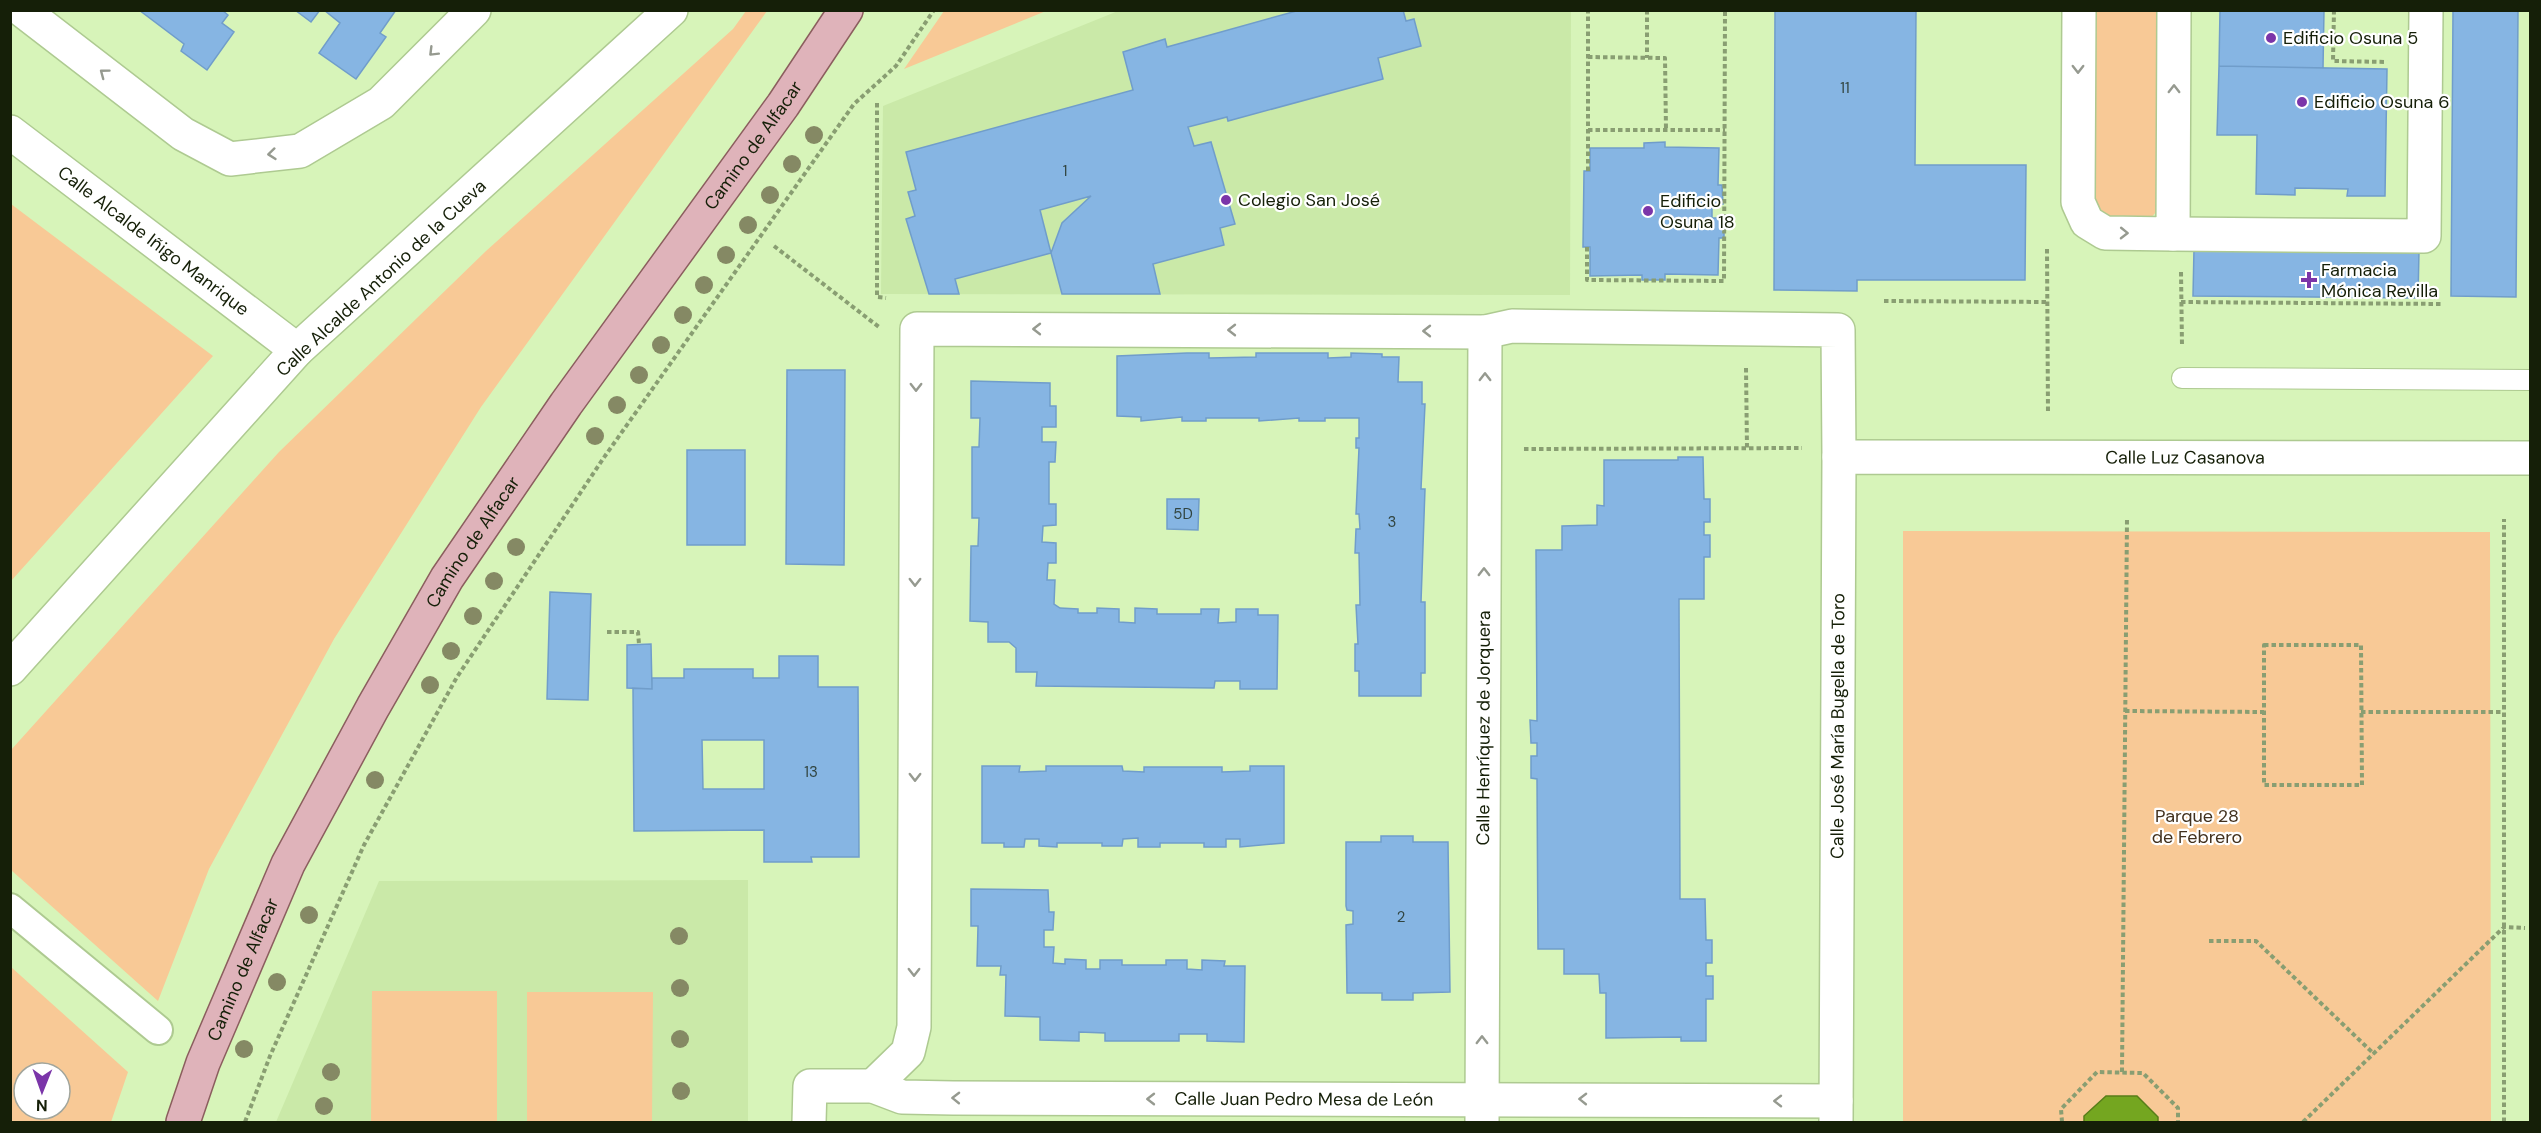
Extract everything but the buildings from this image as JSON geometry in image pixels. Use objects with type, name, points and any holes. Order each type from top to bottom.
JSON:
[{"type":"main road","name":"Camino de Alfacar","points":[[183,1122],[203,1063],[288,864],[372,707],[447,578],[566,404],[783,105],[846,10]]},
{"type":"street","points":[[22,10],[183,134],[230,159],[300,152],[381,104],[474,10]]},
{"type":"street","name":"Calle Alcalde Antonio de la Cueva","points":[[10,669],[297,350],[671,10]]},
{"type":"street","points":[[2079,10],[2078,202],[2087,222],[2105,233],[2424,236],[2426,10]]},
{"type":"street","points":[[2173,234],[2174,10]]},
{"type":"street","name":"Calle Alcalde Iñigo Manrique","points":[[10,132],[297,350]]},
{"type":"street","name":"Calle José María Bugella de Toro","points":[[1485,332],[1512,326],[1838,330],[1836,1112]]},
{"type":"street","points":[[873,1086],[908,1052],[914,1028],[917,329],[1485,332]]},
{"type":"street","name":"Calle Henríquez de Jorquera","points":[[1482,1110],[1485,332]]},
{"type":"street","name":"Calle Luz Casanova","points":[[1839,457],[2530,458]]},
{"type":"street","points":[[10,908],[158,1030]]},
{"type":"street","name":"Calle Juan Pedro Mesa de León","points":[[809,1122],[810,1086],[873,1086],[902,1097],[1093,1111],[1836,1112]]},
{"type":"lane","points":[[2182,378],[2530,380]]},
{"type":"path","points":[[245,1122],[270,1056],[364,845],[457,677],[605,456],[854,104],[896,66],[934,10]]},
{"type":"path","points":[[1588,10],[1588,171]]},
{"type":"path","points":[[1647,10],[1647,58]]},
{"type":"path","points":[[1587,247],[1587,280],[1724,281],[1725,10]]},
{"type":"path","points":[[2334,10],[2333,61],[2394,62]]},
{"type":"path","points":[[1588,57],[1665,58],[1666,130]]},
{"type":"path","points":[[877,103],[877,297],[886,298]]},
{"type":"path","points":[[1588,130],[1725,130]]},
{"type":"path","points":[[774,246],[886,333]]},
{"type":"path","points":[[2047,249],[2048,413]]},
{"type":"path","points":[[2181,270],[2182,378]]},
{"type":"path","points":[[1884,302],[2047,302]]},
{"type":"path","points":[[2181,302],[2442,304]]},
{"type":"path","points":[[1746,365],[1746,448]]},
{"type":"path","points":[[1515,449],[1804,448]]},
{"type":"path","points":[[2122,1072],[2127,519]]},
{"type":"path","points":[[2504,519],[2504,1122]]},
{"type":"path","points":[[607,632],[638,632],[639,644]]},
{"type":"path","points":[[2264,645],[2361,645],[2361,712],[2362,785],[2264,786],[2264,645]]},
{"type":"path","points":[[2125,711],[2264,712]]},
{"type":"path","points":[[2361,712],[2503,712]]},
{"type":"path","points":[[2303,1122],[2504,927],[2525,928]]},
{"type":"path","points":[[2209,940],[2256,941],[2374,1054]]},
{"type":"path","points":[[2062,1122],[2061,1109],[2097,1072],[2143,1072],[2178,1108],[2178,1122]]},
{"type":"shaded area","name":"Colegio San José","points":[[1118,11],[1571,11],[1570,295],[881,294],[883,106]]},
{"type":"shaded area","points":[[748,880],[748,1122],[276,1122],[379,881]]},
{"type":"shaded area","points":[[2106,1096],[2137,1096],[2158,1117],[2158,1122],[2084,1122],[2084,1116]]},
{"type":"green space","points":[[944,10],[1046,11],[904,69]]},
{"type":"green space","points":[[746,11],[767,11],[481,407],[334,639],[209,869],[158,1001],[11,870],[11,750],[279,452],[486,251],[733,29]]},
{"type":"green space","points":[[2089,11],[2163,11],[2162,205],[2150,219],[2104,219],[2089,202]]},
{"type":"green space","points":[[11,204],[213,356],[11,581]]},
{"type":"green space","name":"Parque 28 de Febrero","points":[[1903,531],[2490,532],[2491,1122],[1903,1122]]},
{"type":"green space","points":[[11,967],[128,1072],[111,1122],[11,1122]]},
{"type":"green space","points":[[372,991],[497,991],[497,1122],[371,1122]]},
{"type":"green space","points":[[527,992],[653,992],[652,1122],[527,1122]]},
{"type":"place","name":"Edificio Osuna 5","points":[[2271,38]]},
{"type":"place","name":"Edificio Osuna 6","points":[[2302,102]]},
{"type":"place","name":"Colegio San José","points":[[1226,200]]},
{"type":"place","name":"Edificio Osuna 18","points":[[1648,211]]},
{"type":"place","name":"Farmacia Mónica Revilla","points":[[2309,280]]}]
